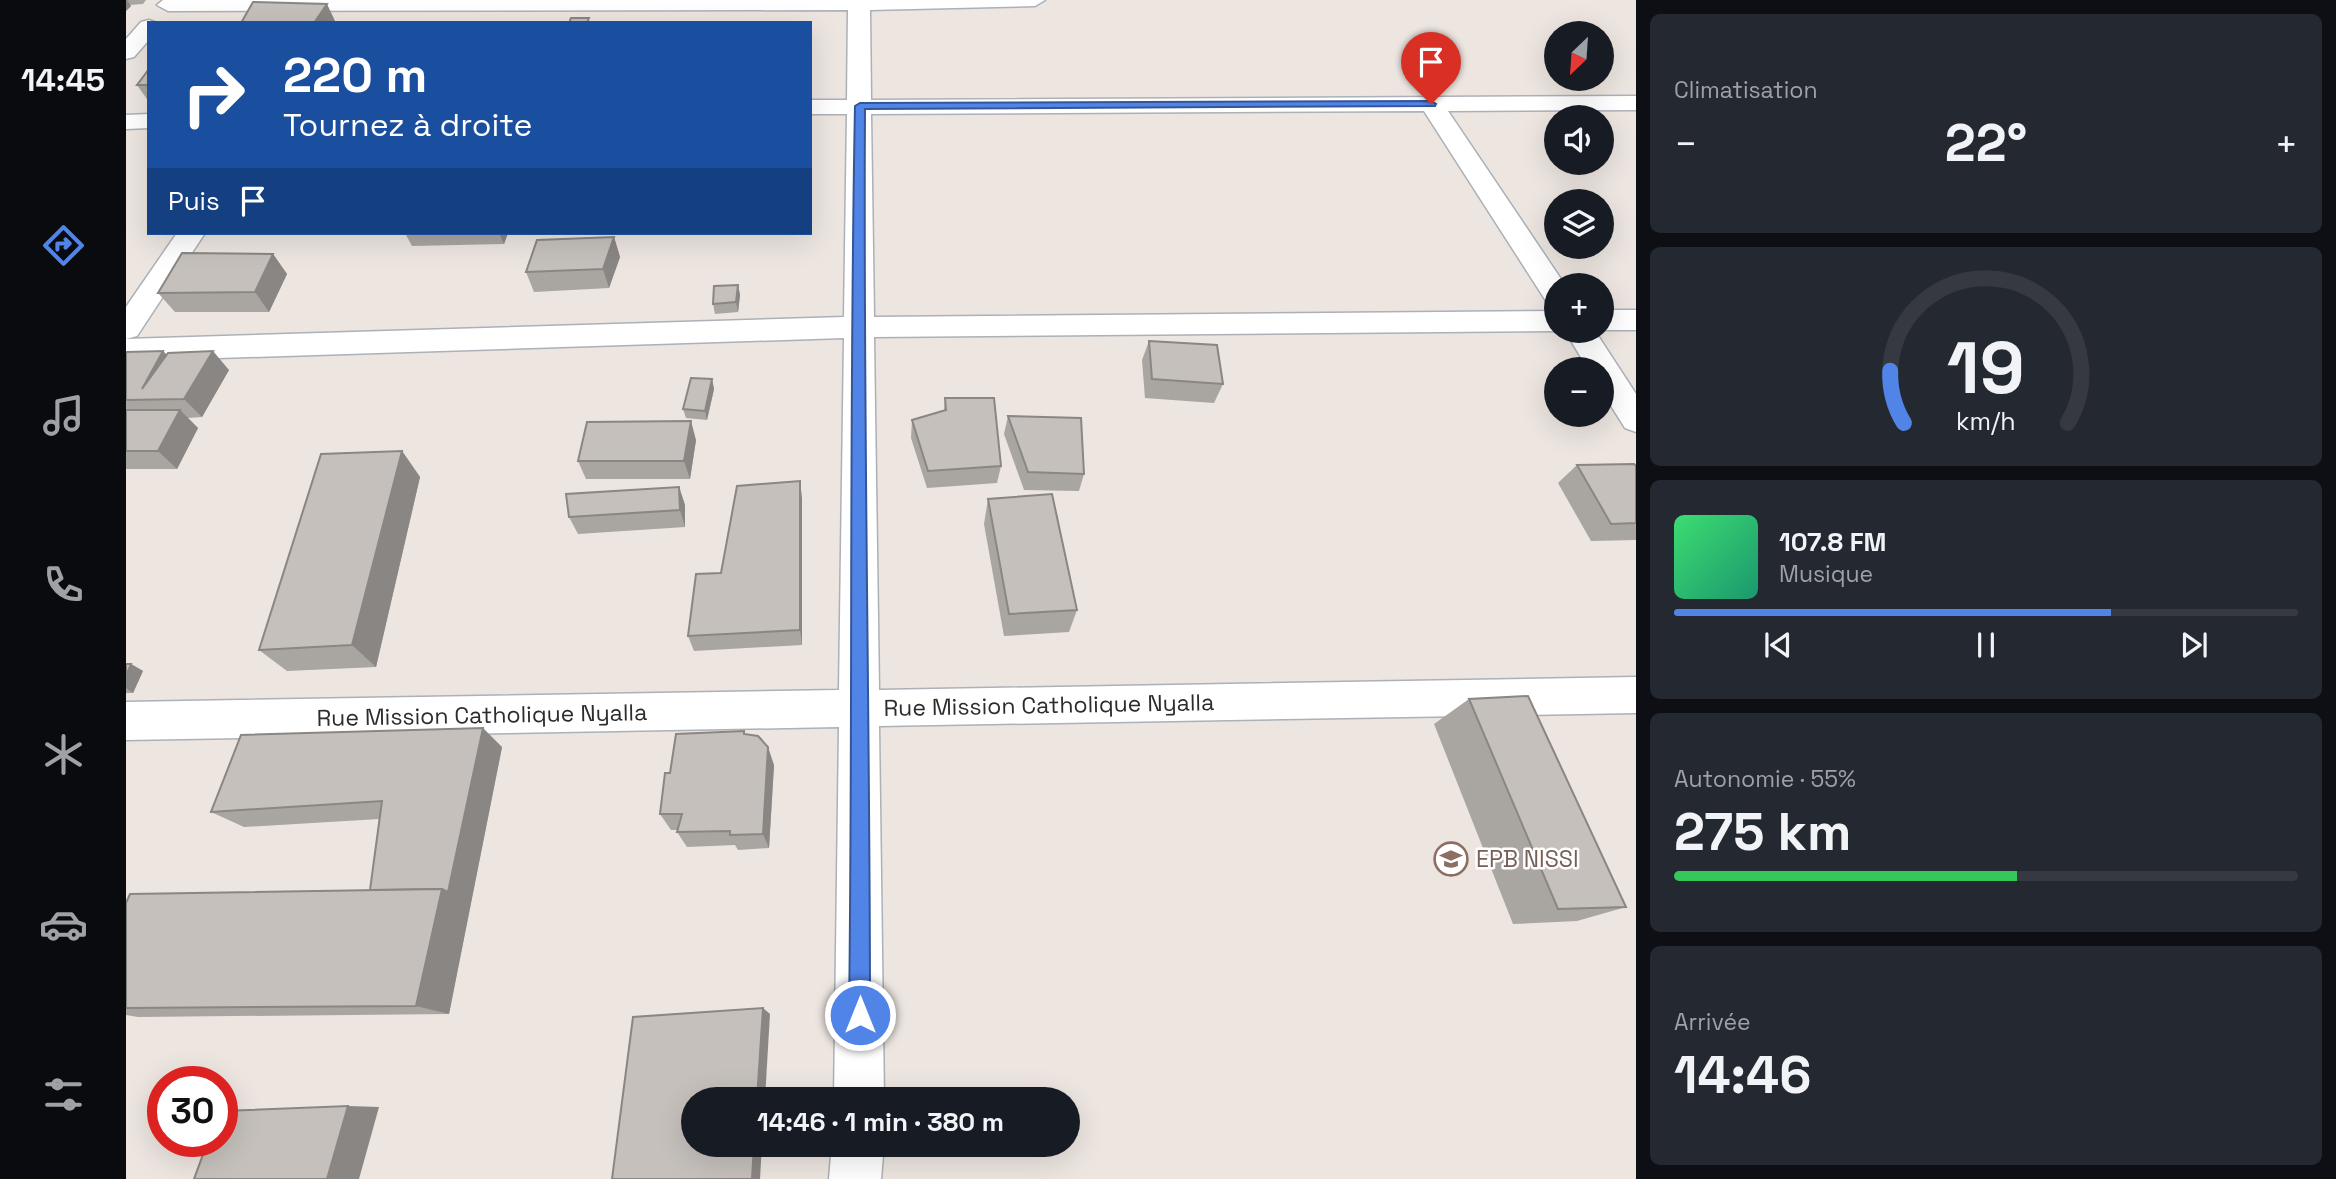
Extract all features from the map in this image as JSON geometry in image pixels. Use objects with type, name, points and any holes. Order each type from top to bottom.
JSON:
[{"type":"street","points":[[155,21],[171,3],[1035,0]]},
{"type":"street","points":[[859,2],[859,1087]]},
{"type":"street","points":[[126,52],[147,29]]},
{"type":"street","points":[[812,107],[1636,103]]},
{"type":"street","points":[[1431,104],[1544,276]]},
{"type":"street","points":[[126,122],[147,121]]},
{"type":"street","points":[[126,329],[190,235]]},
{"type":"street","points":[[1614,320],[1636,320]]},
{"type":"street","points":[[126,350],[857,327],[1544,321]]},
{"type":"street","points":[[1588,343],[1636,420]]},
{"type":"street","name":"Rue Mission Catholique Nyalla","points":[[126,721],[1636,695]]},
{"type":"street","points":[[855,1179],[857,1157]]},
{"type":"building","points":[[253,2],[327,4],[315,21],[242,21]]},
{"type":"building","points":[[571,18],[589,18],[588,21],[570,21]]},
{"type":"building","points":[[147,72],[147,85],[137,85]]},
{"type":"building","points":[[614,237],[603,269],[526,272],[537,240]]},
{"type":"building","points":[[182,253],[273,254],[255,292],[158,293]]},
{"type":"building","points":[[738,285],[736,302],[713,304],[714,286]]},
{"type":"building","points":[[1149,341],[1217,345],[1223,384],[1152,379]]},
{"type":"building","points":[[163,351],[142,389],[168,353],[213,351],[184,399],[126,400],[126,352]]},
{"type":"building","points":[[691,378],[712,379],[705,411],[683,409]]},
{"type":"building","points":[[945,398],[994,398],[1001,466],[928,471],[912,420],[946,410]]},
{"type":"building","points":[[126,410],[180,410],[158,451],[126,451]]},
{"type":"building","points":[[1008,416],[1081,418],[1084,474],[1028,472]]},
{"type":"building","points":[[691,421],[684,461],[578,461],[587,422]]},
{"type":"building","points":[[402,451],[352,645],[259,650],[321,454]]},
{"type":"building","points":[[1634,464],[1636,523],[1611,524],[1577,465]]},
{"type":"building","points":[[800,481],[800,630],[688,636],[696,574],[721,573],[737,486]]},
{"type":"building","points":[[679,487],[680,510],[569,517],[566,494]]},
{"type":"building","points":[[1052,494],[1077,610],[1009,614],[988,499]]},
{"type":"building","points":[[1528,696],[1626,907],[1558,909],[1469,699]]},
{"type":"building","points":[[483,728],[448,892],[442,889],[370,890],[382,801],[211,812],[241,735]]},
{"type":"building","points":[[744,731],[744,734],[758,736],[768,747],[763,834],[730,835],[730,831],[677,832],[682,814],[660,814],[665,773],[670,773],[676,734]]},
{"type":"building","points":[[442,889],[416,1006],[126,1008],[126,903],[130,894]]},
{"type":"building","points":[[763,1008],[758,1087],[681,1087],[681,1157],[753,1157],[752,1179],[612,1179],[633,1017]]},
{"type":"building","points":[[348,1106],[327,1179],[194,1179],[202,1157],[238,1157],[238,1110]]},
{"type":"place","name":"EPB NISSI","points":[[1451,859]]},
{"type":"route","points":[[860,1015],[861,708],[857,327],[860,106],[1431,104]]}]
